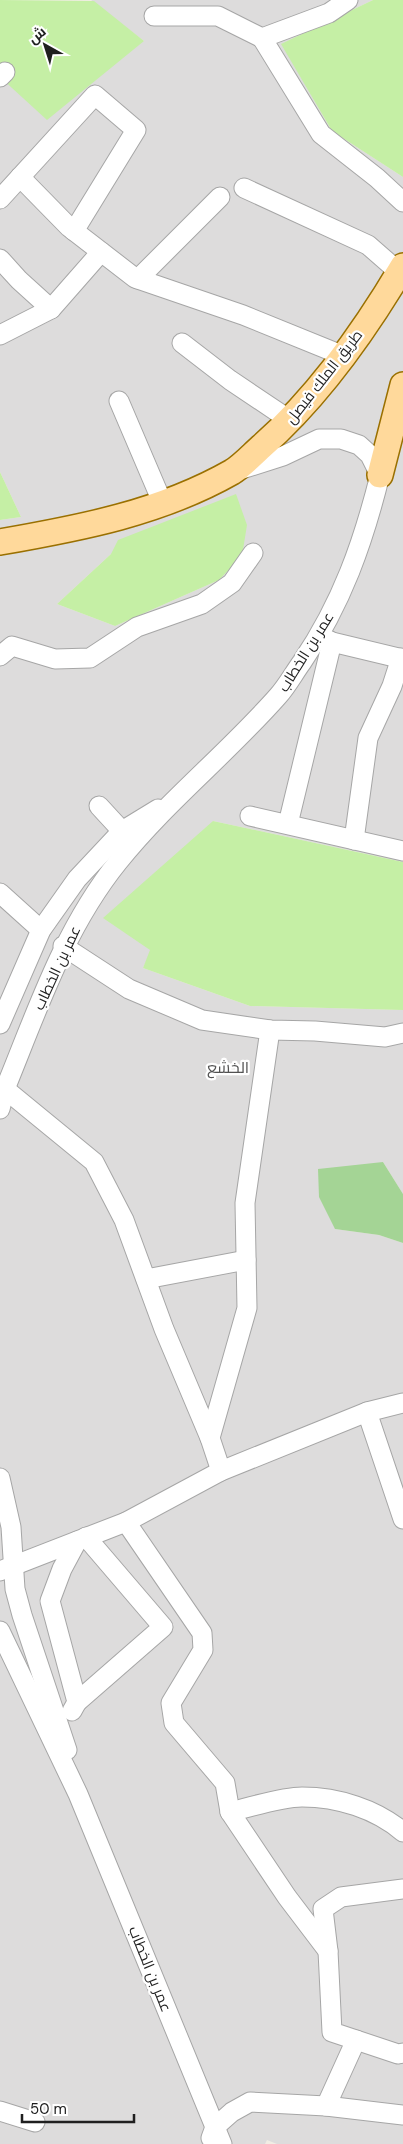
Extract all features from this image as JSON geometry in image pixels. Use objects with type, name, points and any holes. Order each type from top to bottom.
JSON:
[{"type":"main road","name":"طريق الملك فيصل","points":[[0,542],[94,525],[163,504],[233,472],[291,421],[344,356],[401,269]]},
{"type":"main road","points":[[380,475],[398,433],[403,385]]},
{"type":"street","points":[[262,38],[329,13],[348,0]]},
{"type":"street","points":[[154,16],[218,16],[262,38],[321,134],[378,178],[403,202]]},
{"type":"street","points":[[0,199],[95,95],[136,130],[74,231]]},
{"type":"street","points":[[20,177],[74,231],[138,279],[243,315],[344,356]]},
{"type":"street","points":[[244,188],[368,245],[401,269]]},
{"type":"street","points":[[138,279],[220,197]]},
{"type":"street","points":[[0,336],[50,308],[101,252]]},
{"type":"street","points":[[0,259],[19,280],[50,308]]},
{"type":"street","points":[[182,343],[230,380],[291,421]]},
{"type":"street","points":[[119,401],[163,504]]},
{"type":"street","points":[[233,472],[283,456],[319,438],[341,439],[359,444],[370,455],[380,475]]},
{"type":"street","name":"عمر بن الخطاب","points":[[0,1108],[5,1088],[64,946],[92,899],[118,862],[178,796],[229,748],[279,694],[325,639],[367,530],[380,475]]},
{"type":"street","points":[[0,656],[12,646],[56,659],[90,658],[137,627],[202,604],[232,583],[253,553]]},
{"type":"street","points":[[288,824],[325,639],[402,659],[368,738],[354,840]]},
{"type":"street","name":"عمر بن الخطاب","points":[[0,1024],[41,930],[77,879],[122,831],[178,796]]},
{"type":"street","points":[[99,806],[122,831]]},
{"type":"street","points":[[250,816],[403,851]]},
{"type":"street","points":[[0,893],[41,930]]},
{"type":"street","points":[[64,946],[129,989],[202,1020],[270,1030],[315,1031],[385,1037],[403,1033]]},
{"type":"street","points":[[210,1438],[247,1308],[245,1203],[270,1030]]},
{"type":"street","points":[[5,1088],[94,1162],[124,1220],[164,1329],[210,1438],[221,1472]]},
{"type":"street","points":[[146,1279],[246,1260]]},
{"type":"street","points":[[7,1568],[126,1522],[221,1472],[367,1412],[403,1403]]},
{"type":"street","points":[[367,1412],[403,1519]]},
{"type":"street","name":"عمر بن الخطاب","points":[[0,1478],[11,1527],[7,1568],[61,1730],[78,1794]]},
{"type":"street","points":[[126,1522],[202,1634],[203,1650],[171,1703],[174,1723],[225,1783],[230,1812],[287,1896],[328,1951]]},
{"type":"street","points":[[77,1702],[50,1601],[62,1569],[82,1539]]},
{"type":"street","points":[[61,1730],[77,1702],[163,1627],[82,1539]]},
{"type":"street","name":"عمر بن الخطاب","points":[[0,1631],[78,1794],[215,2138]]},
{"type":"street","points":[[230,1812],[302,1797],[354,1805],[388,1819],[403,1832]]},
{"type":"street","points":[[403,1889],[341,1897],[323,1909],[328,1951],[332,2032],[398,2054],[403,2053]]},
{"type":"street","points":[[326,2106],[356,2040]]},
{"type":"street","points":[[215,2138],[232,2112],[250,2102],[326,2106],[403,2115]]},
{"type":"street","points":[[0,2110],[35,2122]]},
{"type":"shaded area","points":[[91,0],[373,0],[282,44],[332,131],[403,177],[403,862],[213,821],[143,968],[250,1006],[403,1010],[403,1194],[383,1162],[335,1229],[379,1235],[403,1243],[403,2144],[277,2144],[267,2140],[265,2144],[0,2144],[0,520],[21,517],[0,472],[0,77],[144,41]],"holes":[[[111,554],[219,580],[115,626],[57,604]]]},
{"type":"green space","points":[[0,0],[94,1],[144,41],[47,120],[0,77]]},
{"type":"green space","points":[[373,0],[403,0],[403,177],[332,131],[281,44]]},
{"type":"green space","points":[[0,472],[21,517],[0,520]]},
{"type":"green space","points":[[236,494],[247,525],[242,556],[219,580],[115,626],[57,604],[111,554],[118,540]]},
{"type":"green space","points":[[213,821],[403,862],[403,1010],[250,1006],[143,968],[150,950],[103,918]]},
{"type":"green space","points":[[383,1162],[403,1194],[403,1243],[379,1235],[335,1229],[319,1197],[318,1169]]},
{"type":"district","name":"الخشع","points":[[228,1067]]}]
